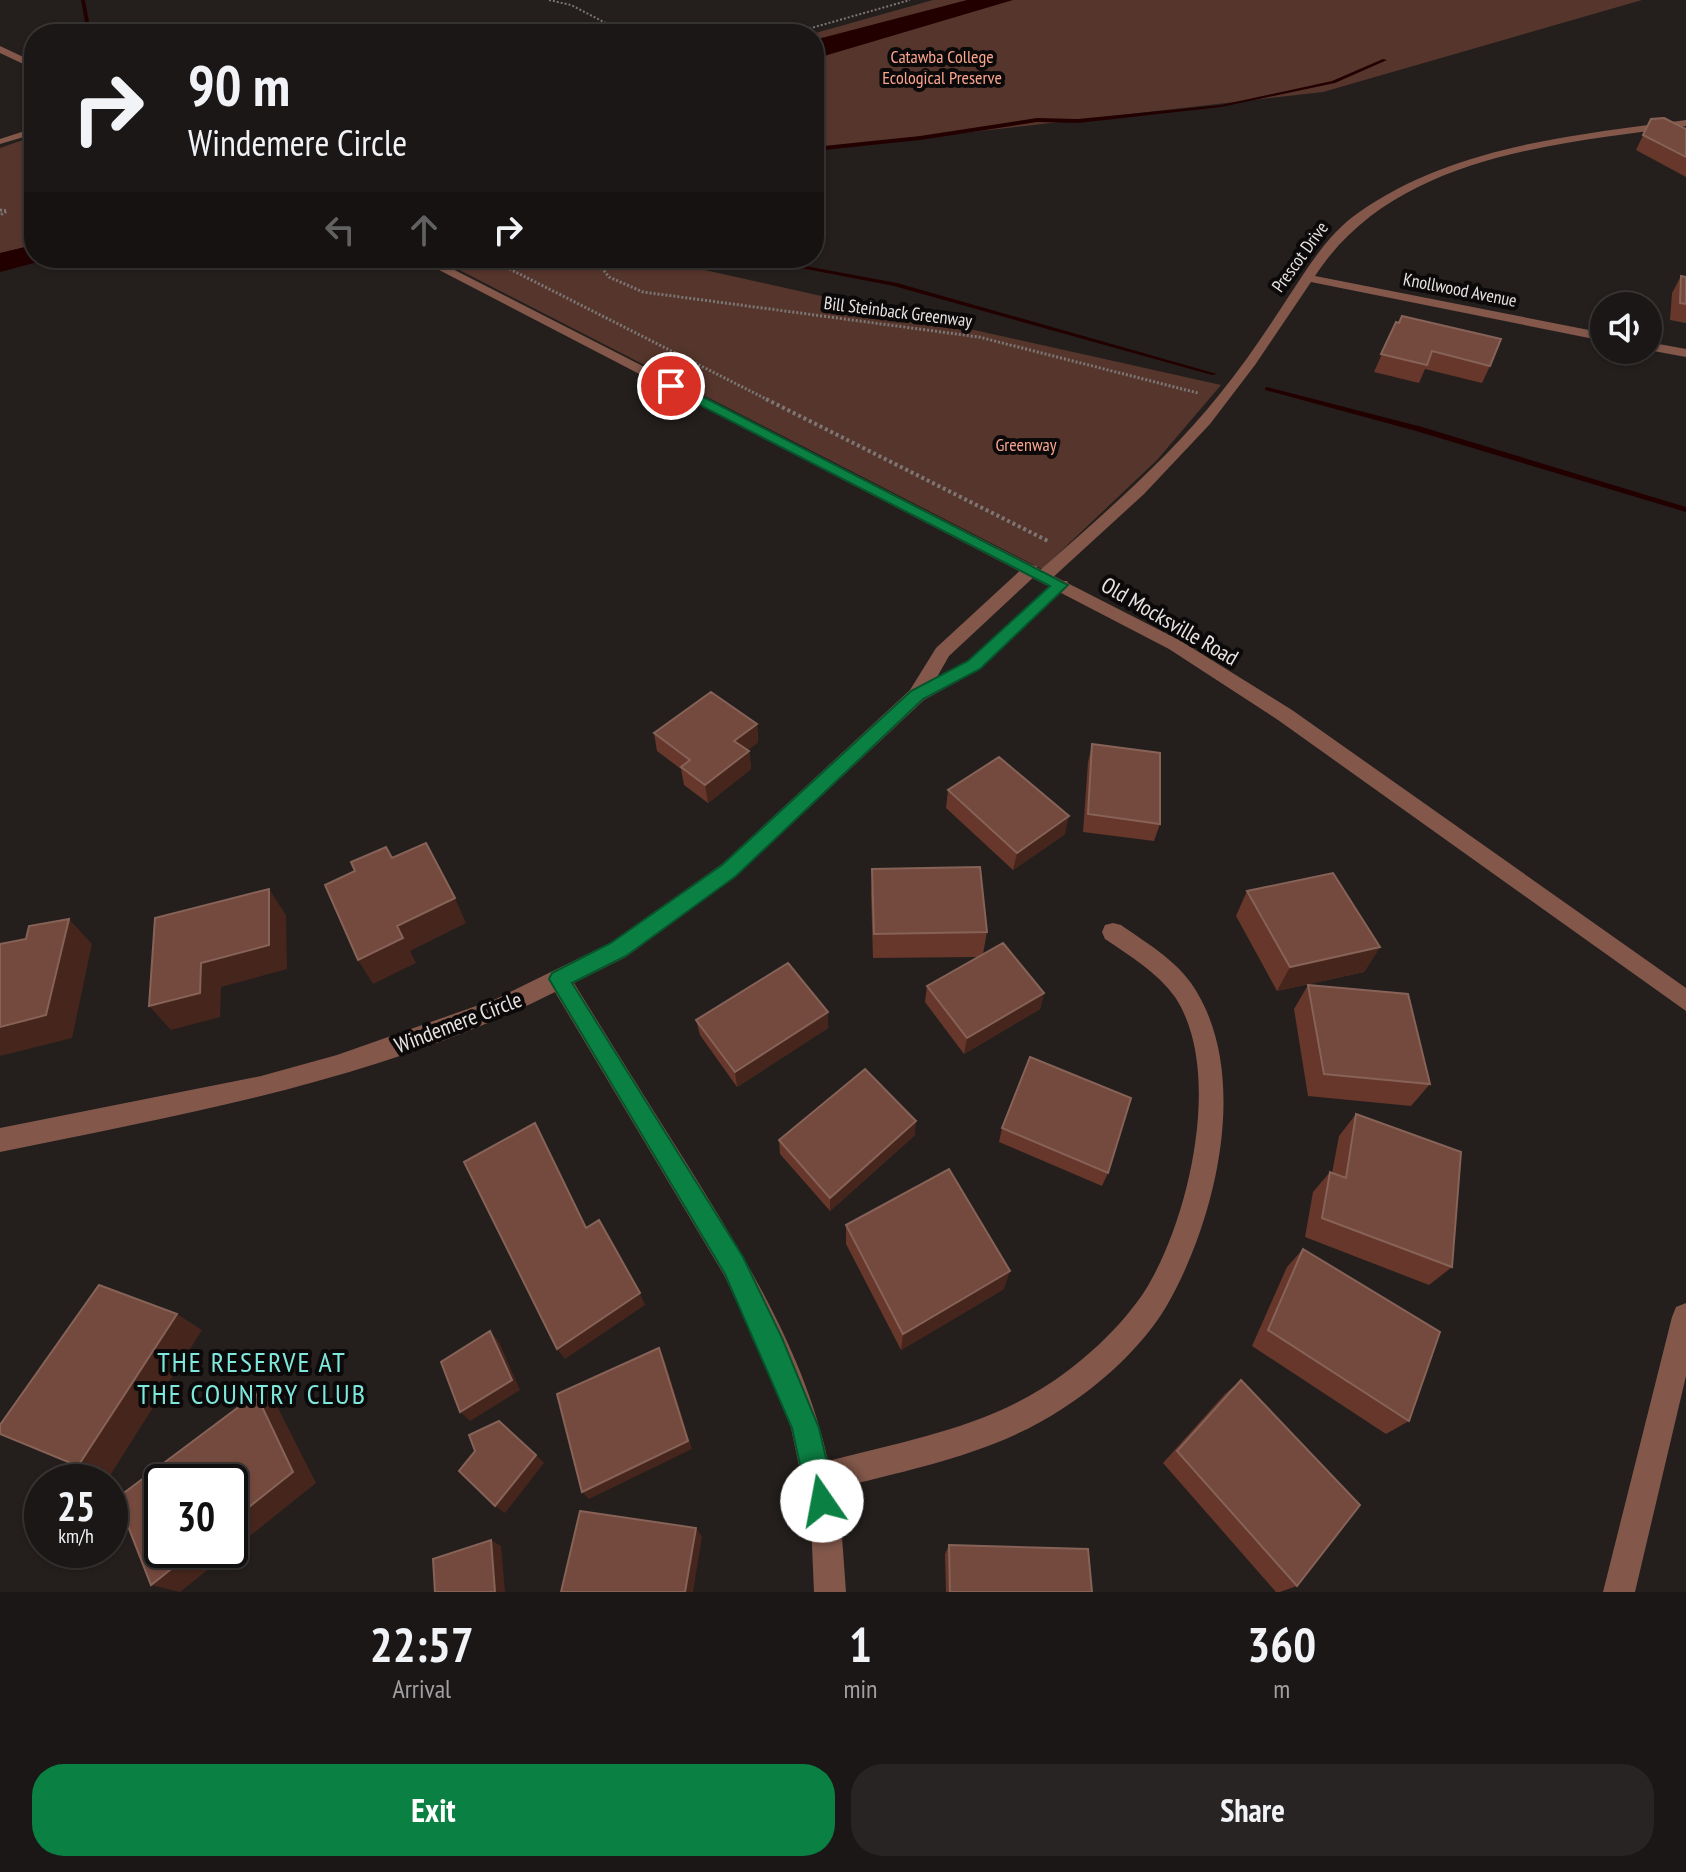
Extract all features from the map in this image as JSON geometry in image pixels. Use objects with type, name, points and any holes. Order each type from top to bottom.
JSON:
[{"type":"street","points":[[0,49],[24,61]]},
{"type":"street","name":"Prescot Drive","points":[[1038,573],[1070,553],[1116,512],[1222,401],[1331,244],[1360,216],[1435,174],[1478,159],[1550,143],[1686,123]]},
{"type":"street","name":"Old Mocksville Road","points":[[442,268],[1175,645],[1285,715],[1686,1001]]},
{"type":"street","name":"Knollwood Avenue","points":[[1308,278],[1590,334]]},
{"type":"street","points":[[1662,349],[1686,353]]},
{"type":"street","name":"Windemere Circle","points":[[917,695],[942,652],[1038,573]]},
{"type":"street","name":"Windemere Circle","points":[[0,1140],[261,1087],[337,1066],[503,1007],[618,950],[729,870],[917,695],[974,665],[1061,585]]},
{"type":"street","points":[[817,1479],[980,1434],[1052,1399],[1103,1356],[1155,1300],[1187,1233],[1203,1175],[1211,1096],[1202,1037],[1188,999],[1159,965],[1113,932]]},
{"type":"street","points":[[559,979],[734,1265],[773,1347],[806,1428],[826,1523],[830,1592]]},
{"type":"street","points":[[1619,1592],[1686,1317]]},
{"type":"lane","points":[[0,142],[24,134]]},
{"type":"path","points":[[549,0],[571,5],[608,24]]},
{"type":"path","points":[[824,24],[910,0]]},
{"type":"path","points":[[508,268],[1070,553]]},
{"type":"path","name":"Bill Steinback Greenway","points":[[602,268],[609,277],[643,292],[979,337],[1110,368],[1206,396]]},
{"type":"green space","name":"Catawba College Ecological Preserve","points":[[933,0],[1642,0],[1323,92],[824,149],[824,31]]},
{"type":"green space","points":[[24,140],[24,247],[0,253],[0,148]]},
{"type":"green space","name":"Greenway","points":[[455,268],[696,268],[1221,385],[1157,460],[1042,569]]},
{"type":"shaded area","points":[[967,0],[1013,0],[824,56],[824,37]]},
{"type":"shaded area","points":[[24,247],[24,266],[0,272],[0,253]]},
{"type":"building","points":[[1664,118],[1686,129],[1686,157],[1643,135],[1651,119]]},
{"type":"building","points":[[1681,276],[1686,277],[1686,304],[1680,303]]},
{"type":"building","points":[[1402,316],[1501,339],[1490,366],[1432,351],[1427,365],[1381,354]]},
{"type":"building","points":[[711,692],[757,724],[734,741],[749,751],[705,785],[681,767],[690,760],[654,733]]},
{"type":"building","points":[[1092,744],[1160,753],[1160,824],[1088,814]]},
{"type":"building","points":[[999,757],[1069,816],[1017,853],[948,790]]},
{"type":"building","points":[[426,843],[455,898],[397,926],[403,938],[358,960],[325,885],[355,871],[351,862],[386,847],[392,858]]},
{"type":"building","points":[[980,867],[987,932],[874,934],[872,869]]},
{"type":"building","points":[[1333,873],[1380,947],[1290,967],[1247,891]]},
{"type":"building","points":[[269,889],[269,945],[201,963],[200,993],[149,1006],[155,918]]},
{"type":"building","points":[[69,919],[46,1015],[0,1027],[0,944],[26,939],[29,926]]},
{"type":"building","points":[[1003,943],[1044,993],[967,1038],[927,986]]},
{"type":"building","points":[[788,963],[828,1012],[735,1072],[696,1020]]},
{"type":"building","points":[[1308,985],[1408,994],[1430,1084],[1324,1074]]},
{"type":"building","points":[[1030,1057],[1131,1098],[1108,1173],[1002,1128]]},
{"type":"building","points":[[865,1069],[916,1121],[830,1198],[779,1140]]},
{"type":"building","points":[[1356,1114],[1461,1152],[1452,1267],[1322,1218],[1330,1172],[1346,1178]]},
{"type":"building","points":[[535,1123],[586,1228],[599,1220],[640,1293],[557,1349],[464,1162]]},
{"type":"building","points":[[949,1169],[1010,1271],[903,1334],[846,1225]]},
{"type":"building","points":[[1303,1249],[1440,1332],[1409,1421],[1268,1330]]},
{"type":"building","points":[[99,1285],[177,1314],[79,1464],[0,1434],[0,1425]]},
{"type":"building","points":[[490,1331],[512,1380],[460,1412],[441,1362]]},
{"type":"building","points":[[659,1348],[688,1441],[582,1492],[557,1394]]},
{"type":"building","points":[[1241,1380],[1360,1505],[1297,1586],[1177,1451]]},
{"type":"building","points":[[256,1394],[293,1472],[248,1508],[248,1464],[162,1464]]},
{"type":"building","points":[[499,1421],[536,1455],[495,1506],[459,1471],[475,1451],[469,1435]]},
{"type":"building","points":[[144,1478],[144,1567],[128,1526],[128,1490]]},
{"type":"building","points":[[580,1511],[696,1528],[685,1592],[561,1592]]},
{"type":"building","points":[[491,1540],[495,1592],[435,1592],[433,1559]]},
{"type":"building","points":[[949,1545],[1088,1549],[1092,1592],[950,1592]]},
{"type":"building","points":[[144,1568],[172,1568],[151,1585]]},
{"type":"waterway","points":[[83,0],[88,24]]},
{"type":"waterway","points":[[824,148],[920,138],[1037,120],[1078,121],[1221,106],[1333,82],[1385,60]]},
{"type":"waterway","points":[[807,268],[895,284],[1214,374]]},
{"type":"waterway","points":[[1267,389],[1419,429],[1686,510]]},
{"type":"district","name":"THE RESERVE AT THE COUNTRY CLUB","points":[[252,1378]]},
{"type":"route","points":[[671,386],[1061,585],[974,665],[917,695],[729,870],[618,950],[559,979],[734,1265],[773,1347],[806,1428],[822,1501]]}]
